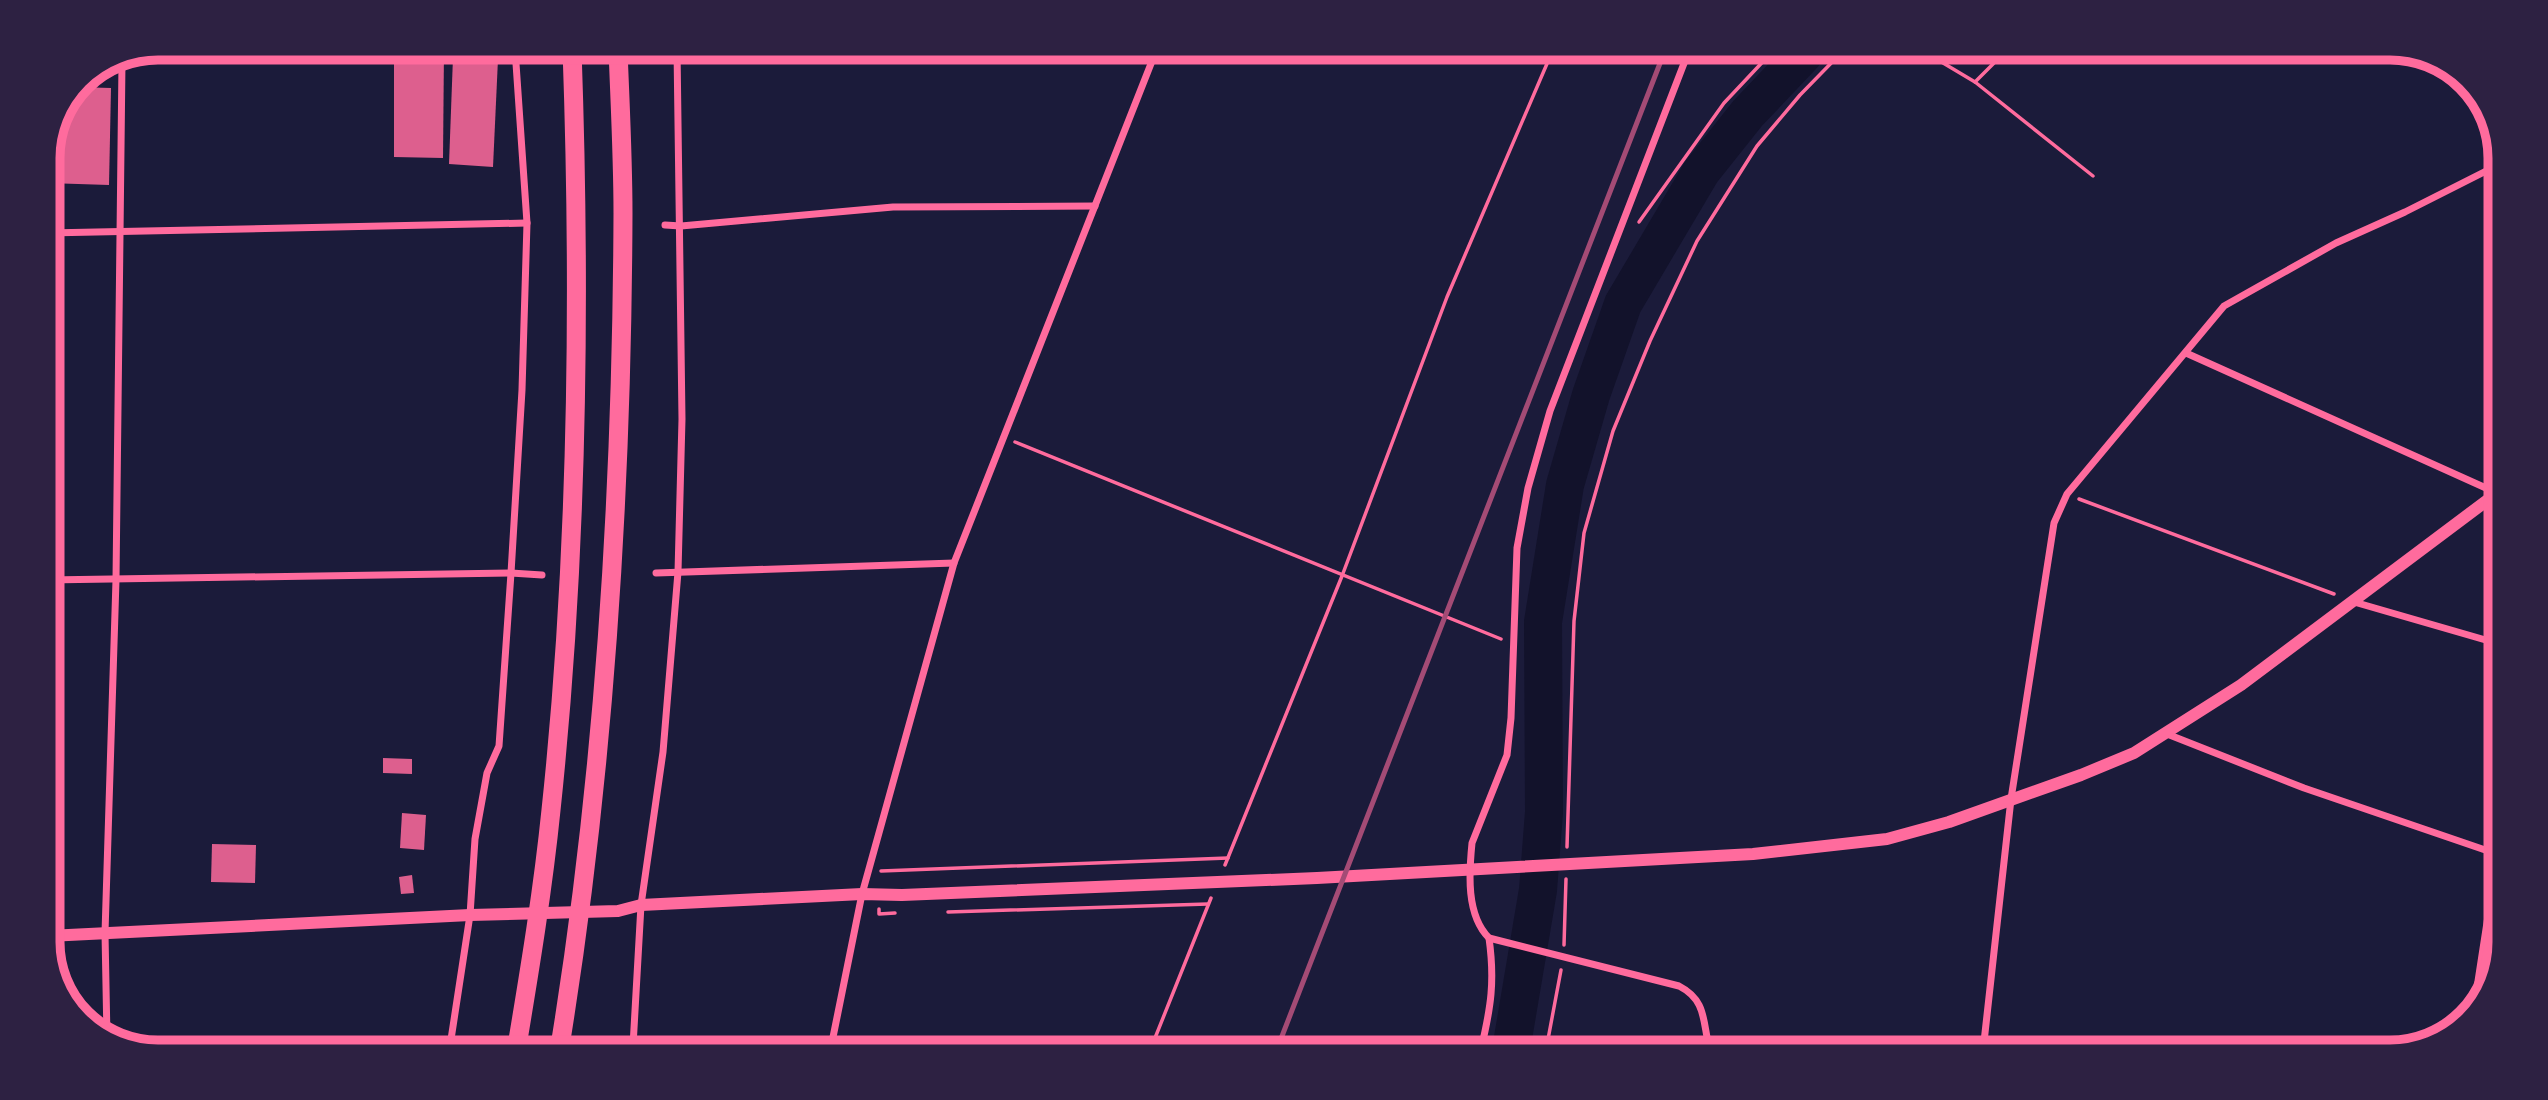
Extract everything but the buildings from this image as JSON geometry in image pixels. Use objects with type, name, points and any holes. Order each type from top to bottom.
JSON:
[{"type":"highway","points":[[518,1040],[543,877],[566,642],[575,462],[578,211],[572,59]]},
{"type":"highway","points":[[561,1040],[586,879],[608,643],[618,465],[623,211],[618,59]]},
{"type":"street","points":[[451,1040],[470,915],[475,839],[487,773],[499,746],[511,573],[522,390],[527,223],[516,59]]},
{"type":"street","points":[[633,1040],[641,905],[663,752],[678,572],[682,419],[677,59]]},
{"type":"street","points":[[832,1040],[862,894],[954,563],[1153,59]]},
{"type":"street","points":[[1686,59],[1550,411],[1528,488],[1517,548],[1511,718],[1507,755],[1472,843],[1472,907],[1481,930],[1489,938],[1679,986],[1692,993],[1703,1013],[1708,1040]]},
{"type":"street","points":[[107,1026],[105,933],[116,580],[122,67]]},
{"type":"street","points":[[1984,1040],[2011,799],[2054,523],[2067,494],[2224,306],[2336,243],[2488,170]]},
{"type":"street","points":[[665,225],[681,226],[893,207],[1095,206]]},
{"type":"street","points":[[60,233],[527,223]]},
{"type":"street","points":[[2186,353],[2488,489]]},
{"type":"street","points":[[60,935],[470,915],[618,911],[641,905],[862,894],[1317,878],[1753,854],[1887,839],[1949,822],[2123,758],[2167,734],[2241,685],[2488,500]]},
{"type":"street","points":[[656,573],[954,563]]},
{"type":"street","points":[[60,580],[511,573],[542,575]]},
{"type":"street","points":[[2354,602],[2488,641]]},
{"type":"street","points":[[2167,734],[2304,788],[2488,851]]},
{"type":"street","points":[[2477,987],[2488,916]]},
{"type":"street","points":[[1484,1040],[1493,986],[1489,938]]},
{"type":"path","points":[[1223,869],[1342,576],[1447,297],[1549,59]]},
{"type":"path","points":[[1639,223],[1724,103],[1765,59]]},
{"type":"path","points":[[1567,858],[1574,621],[1584,533],[1613,431],[1650,341],[1697,241],[1757,146],[1834,59]]},
{"type":"path","points":[[1936,59],[1975,82],[2093,176]]},
{"type":"path","points":[[1975,82],[1998,59]]},
{"type":"path","points":[[1005,438],[1512,644]]},
{"type":"path","points":[[2067,494],[2354,602]]},
{"type":"path","points":[[869,872],[1228,858]]},
{"type":"path","points":[[1547,1040],[1560,955],[1566,872]]},
{"type":"path","points":[[1154,1040],[1213,893]]},
{"type":"path","points":[[877,895],[879,914],[907,913]]},
{"type":"path","points":[[948,912],[1208,904]]},
{"type":"waterway","points":[[1513,1040],[1538,890],[1544,812],[1543,622],[1565,485],[1591,395],[1623,304],[1701,172],[1748,113],[1799,59]]},
{"type":"railway","points":[[1280,1040],[1662,59]]}]
